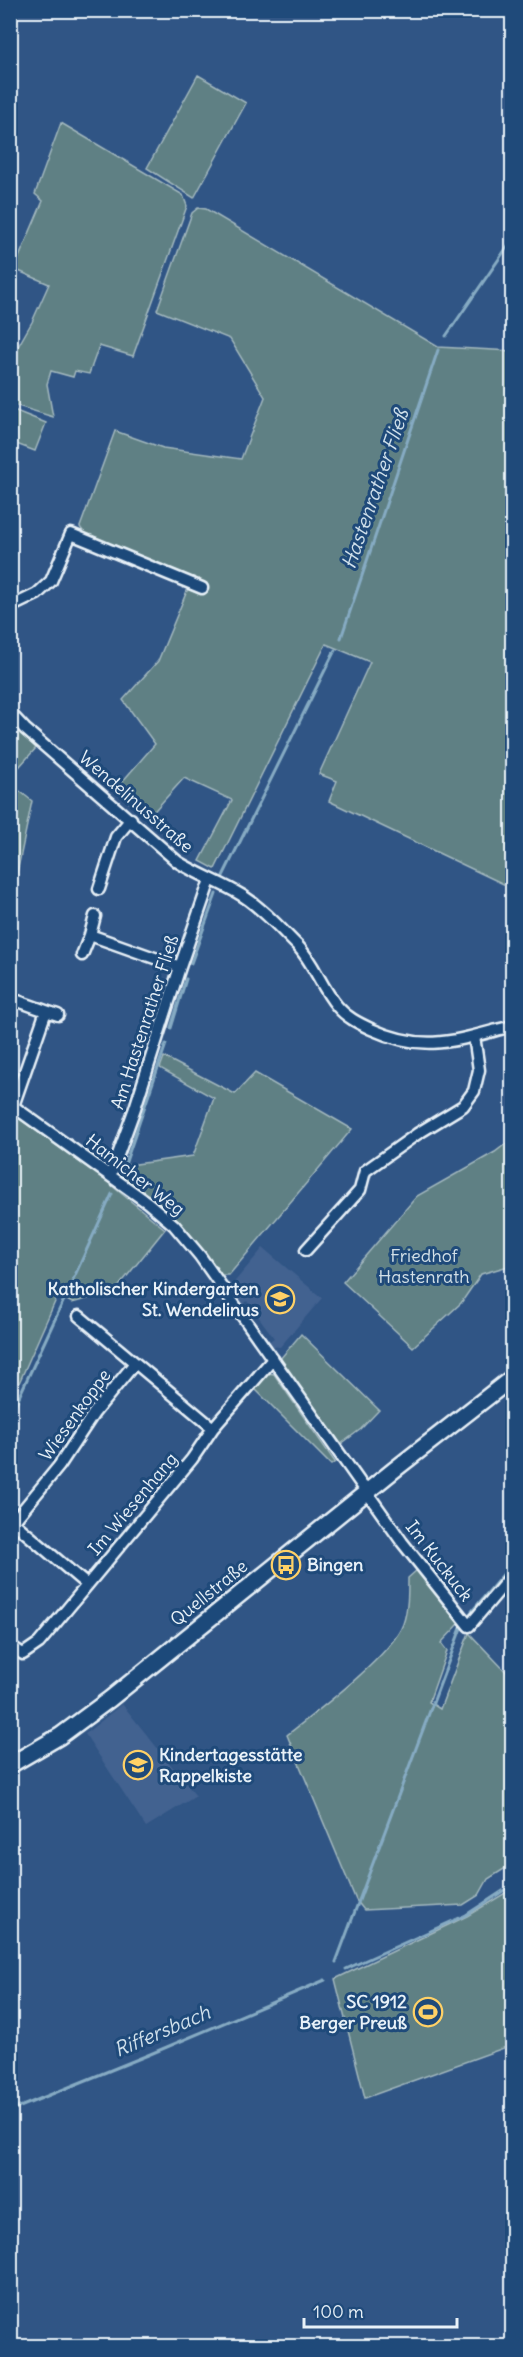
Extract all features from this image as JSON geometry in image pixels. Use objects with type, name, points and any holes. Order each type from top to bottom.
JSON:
[{"type":"main road","name":"Quellstraße","points":[[10,1765],[60,1736],[110,1699],[366,1492],[513,1378]]},
{"type":"street","points":[[10,607],[37,594],[51,581],[71,534],[202,588]]},
{"type":"street","name":"Wendelinusstraße","points":[[10,713],[25,729],[178,862],[228,887],[258,907],[298,946],[311,962],[334,1003],[350,1018],[388,1037],[411,1043],[433,1044],[513,1026]]},
{"type":"street","points":[[99,889],[116,837],[131,819]]},
{"type":"street","name":"Am Hastenrather Fließ","points":[[111,1174],[210,880]]},
{"type":"street","points":[[82,955],[95,916]]},
{"type":"street","points":[[90,935],[180,967]]},
{"type":"street","points":[[18,1001],[58,1016]]},
{"type":"street","name":"Hamicher Weg","points":[[46,1011],[12,1105],[111,1174],[174,1225],[201,1256],[366,1492]]},
{"type":"street","points":[[306,1250],[360,1190],[364,1171],[417,1134],[463,1106],[474,1091],[479,1070],[474,1036]]},
{"type":"street","name":"Wiesenkoppe","points":[[79,1316],[213,1428]]},
{"type":"street","name":"Im Wiesenhang","points":[[10,1646],[23,1654],[39,1643],[192,1459],[213,1428],[273,1359]]},
{"type":"street","name":"Wiesenkoppe","points":[[87,1585],[13,1522],[59,1466],[94,1413],[135,1363]]},
{"type":"street","name":"Im Kuckuck","points":[[366,1492],[402,1542],[469,1626],[513,1575]]},
{"type":"shaded area","name":"Katholischer Kindergarten St. Wendelinus","points":[[263,1248],[322,1298],[280,1347],[271,1346],[268,1342],[274,1338],[247,1301],[243,1305],[231,1286]]},
{"type":"shaded area","name":"Kindertagesstätte Rappelkiste","points":[[122,1704],[196,1796],[146,1827],[85,1734]]},
{"type":"green space","points":[[198,75],[246,103],[194,198],[147,168]]},
{"type":"green space","points":[[61,123],[183,195],[187,206],[133,356],[99,346],[89,374],[75,371],[73,377],[51,371],[47,384],[53,417],[11,404],[11,359],[32,322],[49,284],[14,269],[43,201],[35,194]]},
{"type":"green space","points":[[198,208],[206,209],[438,347],[512,351],[512,888],[329,801],[337,781],[319,774],[370,662],[326,644],[215,869],[200,861],[232,800],[184,778],[148,818],[115,790],[155,744],[123,700],[158,661],[189,586],[87,537],[80,527],[115,431],[163,448],[241,459],[265,397],[230,339],[157,310],[192,213]]},
{"type":"green space","points":[[11,409],[46,423],[35,451],[11,442]]},
{"type":"green space","points":[[11,723],[36,748],[11,776]]},
{"type":"green space","points":[[11,784],[32,801],[11,902]]},
{"type":"green space","points":[[164,1057],[235,1094],[255,1073],[352,1129],[229,1275],[221,1275],[188,1235],[123,1177],[120,1169],[122,1166],[193,1156],[214,1098],[160,1068]]},
{"type":"green space","points":[[11,1113],[106,1181],[165,1229],[115,1291],[72,1303],[58,1295],[11,1401]]},
{"type":"green space","name":"Friedhof Hastenrath","points":[[512,1139],[512,1265],[481,1274],[461,1303],[413,1347],[343,1282],[417,1196],[495,1152]]},
{"type":"green space","points":[[301,1334],[379,1410],[361,1429],[341,1444],[280,1359]]},
{"type":"green space","points":[[268,1373],[274,1374],[335,1462],[331,1465],[255,1389]]},
{"type":"green space","points":[[417,1570],[459,1624],[441,1643],[447,1651],[429,1702],[440,1709],[469,1633],[512,1678],[512,1864],[488,1879],[479,1895],[463,1905],[364,1910],[356,1900],[287,1735],[369,1667],[396,1637],[406,1613],[408,1578]]},
{"type":"green space","name":"SC 1912 Berger Preuß","points":[[512,1889],[512,2045],[365,2098],[335,1979],[467,1916]]},
{"type":"waterway","name":"Hastenrather Fließ","points":[[446,336],[512,240]]},
{"type":"waterway","name":"Hastenrather Fließ","points":[[341,638],[438,350]]},
{"type":"waterway","name":"Hastenrather Fließ","points":[[223,876],[335,650]]},
{"type":"waterway","name":"Hastenrather Fließ","points":[[191,963],[216,894]]},
{"type":"waterway","name":"Hastenrather Fließ","points":[[171,1028],[186,979]]},
{"type":"waterway","name":"Hastenrather Fließ","points":[[121,1176],[166,1044]]},
{"type":"waterway","name":"Hastenrather Fließ","points":[[71,1284],[112,1194]]},
{"type":"waterway","name":"Hastenrather Fließ","points":[[10,1416],[69,1289]]},
{"type":"waterway","points":[[468,1616],[512,1564]]},
{"type":"waterway","points":[[336,1962],[461,1628]]},
{"type":"waterway","name":"Riffersbach","points":[[346,1969],[466,1915],[512,1885]]},
{"type":"waterway","name":"Riffersbach","points":[[10,2111],[325,1980]]},
{"type":"place","name":"Katholischer Kindergarten St. Wendelinus","points":[[280,1299]]},
{"type":"place","name":"Bingen","points":[[286,1565]]},
{"type":"place","name":"Kindertagesstätte Rappelkiste","points":[[138,1765]]},
{"type":"place","name":"SC 1912 Berger Preuß","points":[[428,2012]]}]
